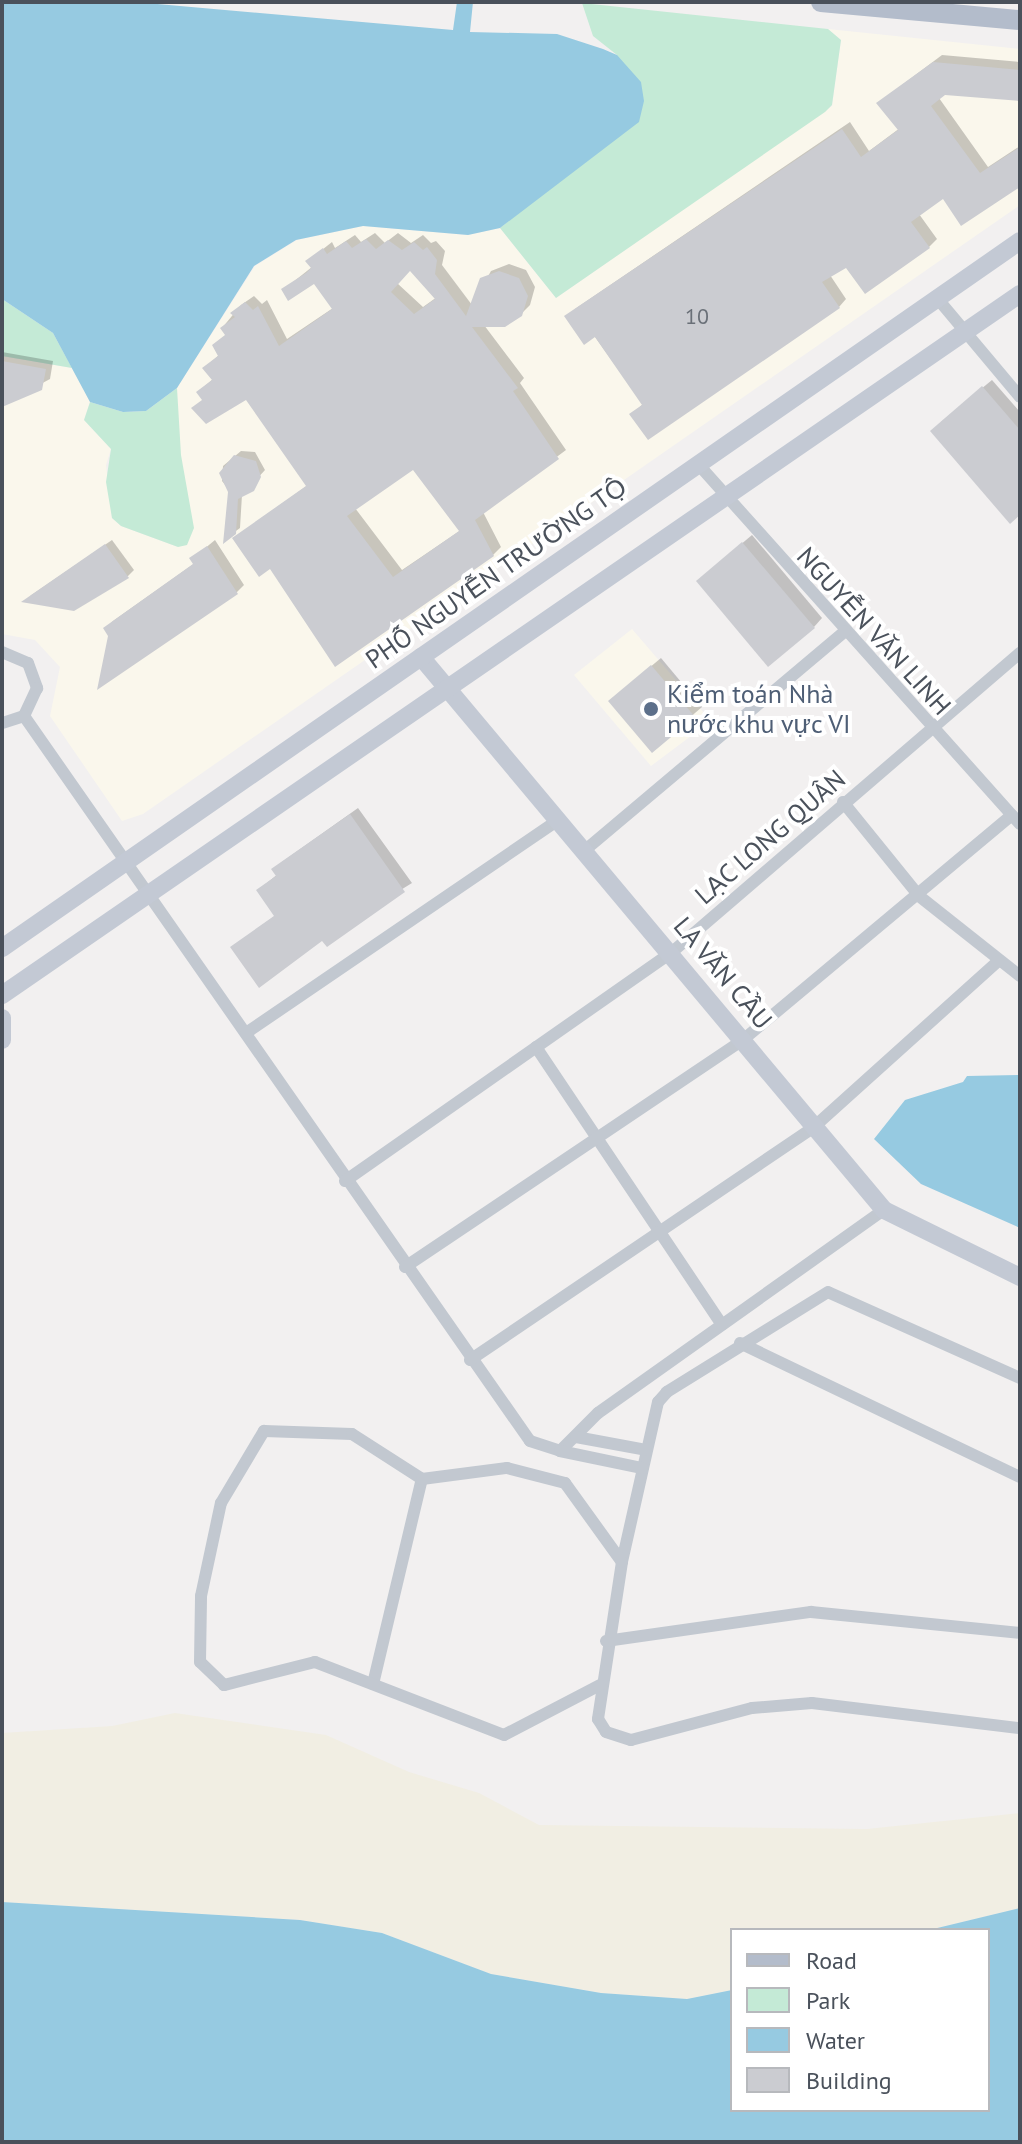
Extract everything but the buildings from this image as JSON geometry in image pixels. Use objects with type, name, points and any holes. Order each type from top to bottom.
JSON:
[{"type":"main road","points":[[821,2],[934,7],[1020,20]]},
{"type":"street","name":"PHỐ NGUYỄN TRƯỜNG TỘ","points":[[2,948],[1020,241]]},
{"type":"street","points":[[2,995],[1020,294]]},
{"type":"street","points":[[937,298],[1020,397]]},
{"type":"street","name":"NGUYỄN VĂN LINH","points":[[698,464],[725,498],[1016,820]]},
{"type":"street","points":[[584,851],[845,631]]},
{"type":"street","points":[[2,652],[28,663],[34,674],[35,700],[24,716],[2,723]]},
{"type":"street","name":"LẠC LONG QUÂN","points":[[345,1181],[671,953],[930,727],[1020,653]]},
{"type":"street","name":"LA VĂN CẦU","points":[[421,657],[744,1039],[884,1210],[1020,1277]]},
{"type":"street","points":[[24,716],[151,893],[405,1267],[530,1441],[560,1451],[642,1468]]},
{"type":"street","points":[[843,802],[919,896],[1020,976]]},
{"type":"street","points":[[246,1033],[558,820]]},
{"type":"street","points":[[405,1267],[744,1039],[1016,820]]},
{"type":"street","points":[[470,1360],[815,1126],[998,961]]},
{"type":"street","points":[[2,1018],[2,1040]]},
{"type":"street","points":[[536,1047],[722,1325]]},
{"type":"street","points":[[560,1451],[598,1413],[884,1210]]},
{"type":"street","points":[[1020,1378],[828,1292],[740,1343],[658,1402],[606,1641],[598,1719],[618,1739],[752,1708],[812,1703],[1020,1728]]},
{"type":"street","points":[[740,1343],[1020,1477]]},
{"type":"street","points":[[600,1685],[504,1735],[315,1662],[224,1685],[200,1662],[201,1596],[221,1503],[264,1431],[352,1434],[422,1479],[507,1468],[565,1483],[622,1562]]},
{"type":"street","points":[[576,1437],[646,1450]]},
{"type":"street","points":[[373,1684],[422,1479]]},
{"type":"street","points":[[606,1641],[811,1612],[1020,1633]]},
{"type":"shaded area","points":[[828,29],[1020,49],[1020,205],[143,814],[122,821],[50,716],[60,667],[35,640],[2,634],[2,356],[72,368],[90,402],[84,420],[111,449],[106,465],[112,518],[121,526],[178,547],[177,388],[255,266],[297,240],[363,226],[468,235],[500,228],[556,298],[832,106],[841,40]]},
{"type":"shaded area","points":[[632,629],[711,721],[651,766],[574,675]]},
{"type":"green space","points":[[582,3],[828,29],[841,40],[832,105],[825,112],[556,298],[500,228],[561,178],[617,55],[593,36]]},
{"type":"green space","points":[[2,299],[53,333],[72,368],[2,356]]},
{"type":"green space","points":[[177,388],[181,455],[194,528],[187,545],[178,547],[121,526],[112,518],[106,482],[111,449],[84,420],[90,402],[123,412],[146,411]]},
{"type":"sand","points":[[175,1713],[326,1735],[409,1772],[479,1793],[539,1825],[867,1829],[1020,1813],[1020,1908],[937,1928],[730,1928],[730,1990],[687,1999],[601,1993],[491,1974],[382,1933],[300,1920],[2,1902],[2,1733],[112,1726]]},
{"type":"water","points":[[2,2],[135,2],[453,30],[457,2],[473,2],[470,32],[557,34],[603,49],[617,55],[641,82],[644,101],[639,122],[500,228],[468,235],[363,226],[296,240],[254,266],[177,388],[146,411],[123,412],[90,402],[53,333],[2,299]]},
{"type":"water","points":[[1020,1075],[1020,1228],[921,1184],[874,1139],[905,1100],[963,1082],[967,1076]]},
{"type":"water","points":[[2,1902],[300,1920],[382,1933],[491,1974],[601,1993],[687,1999],[730,1990],[730,2112],[990,2112],[990,1928],[937,1928],[1020,1908],[1020,2142],[2,2142]]},
{"type":"place","name":"Kiểm toán Nhà nước khu vực VI","points":[[651,709]]}]
